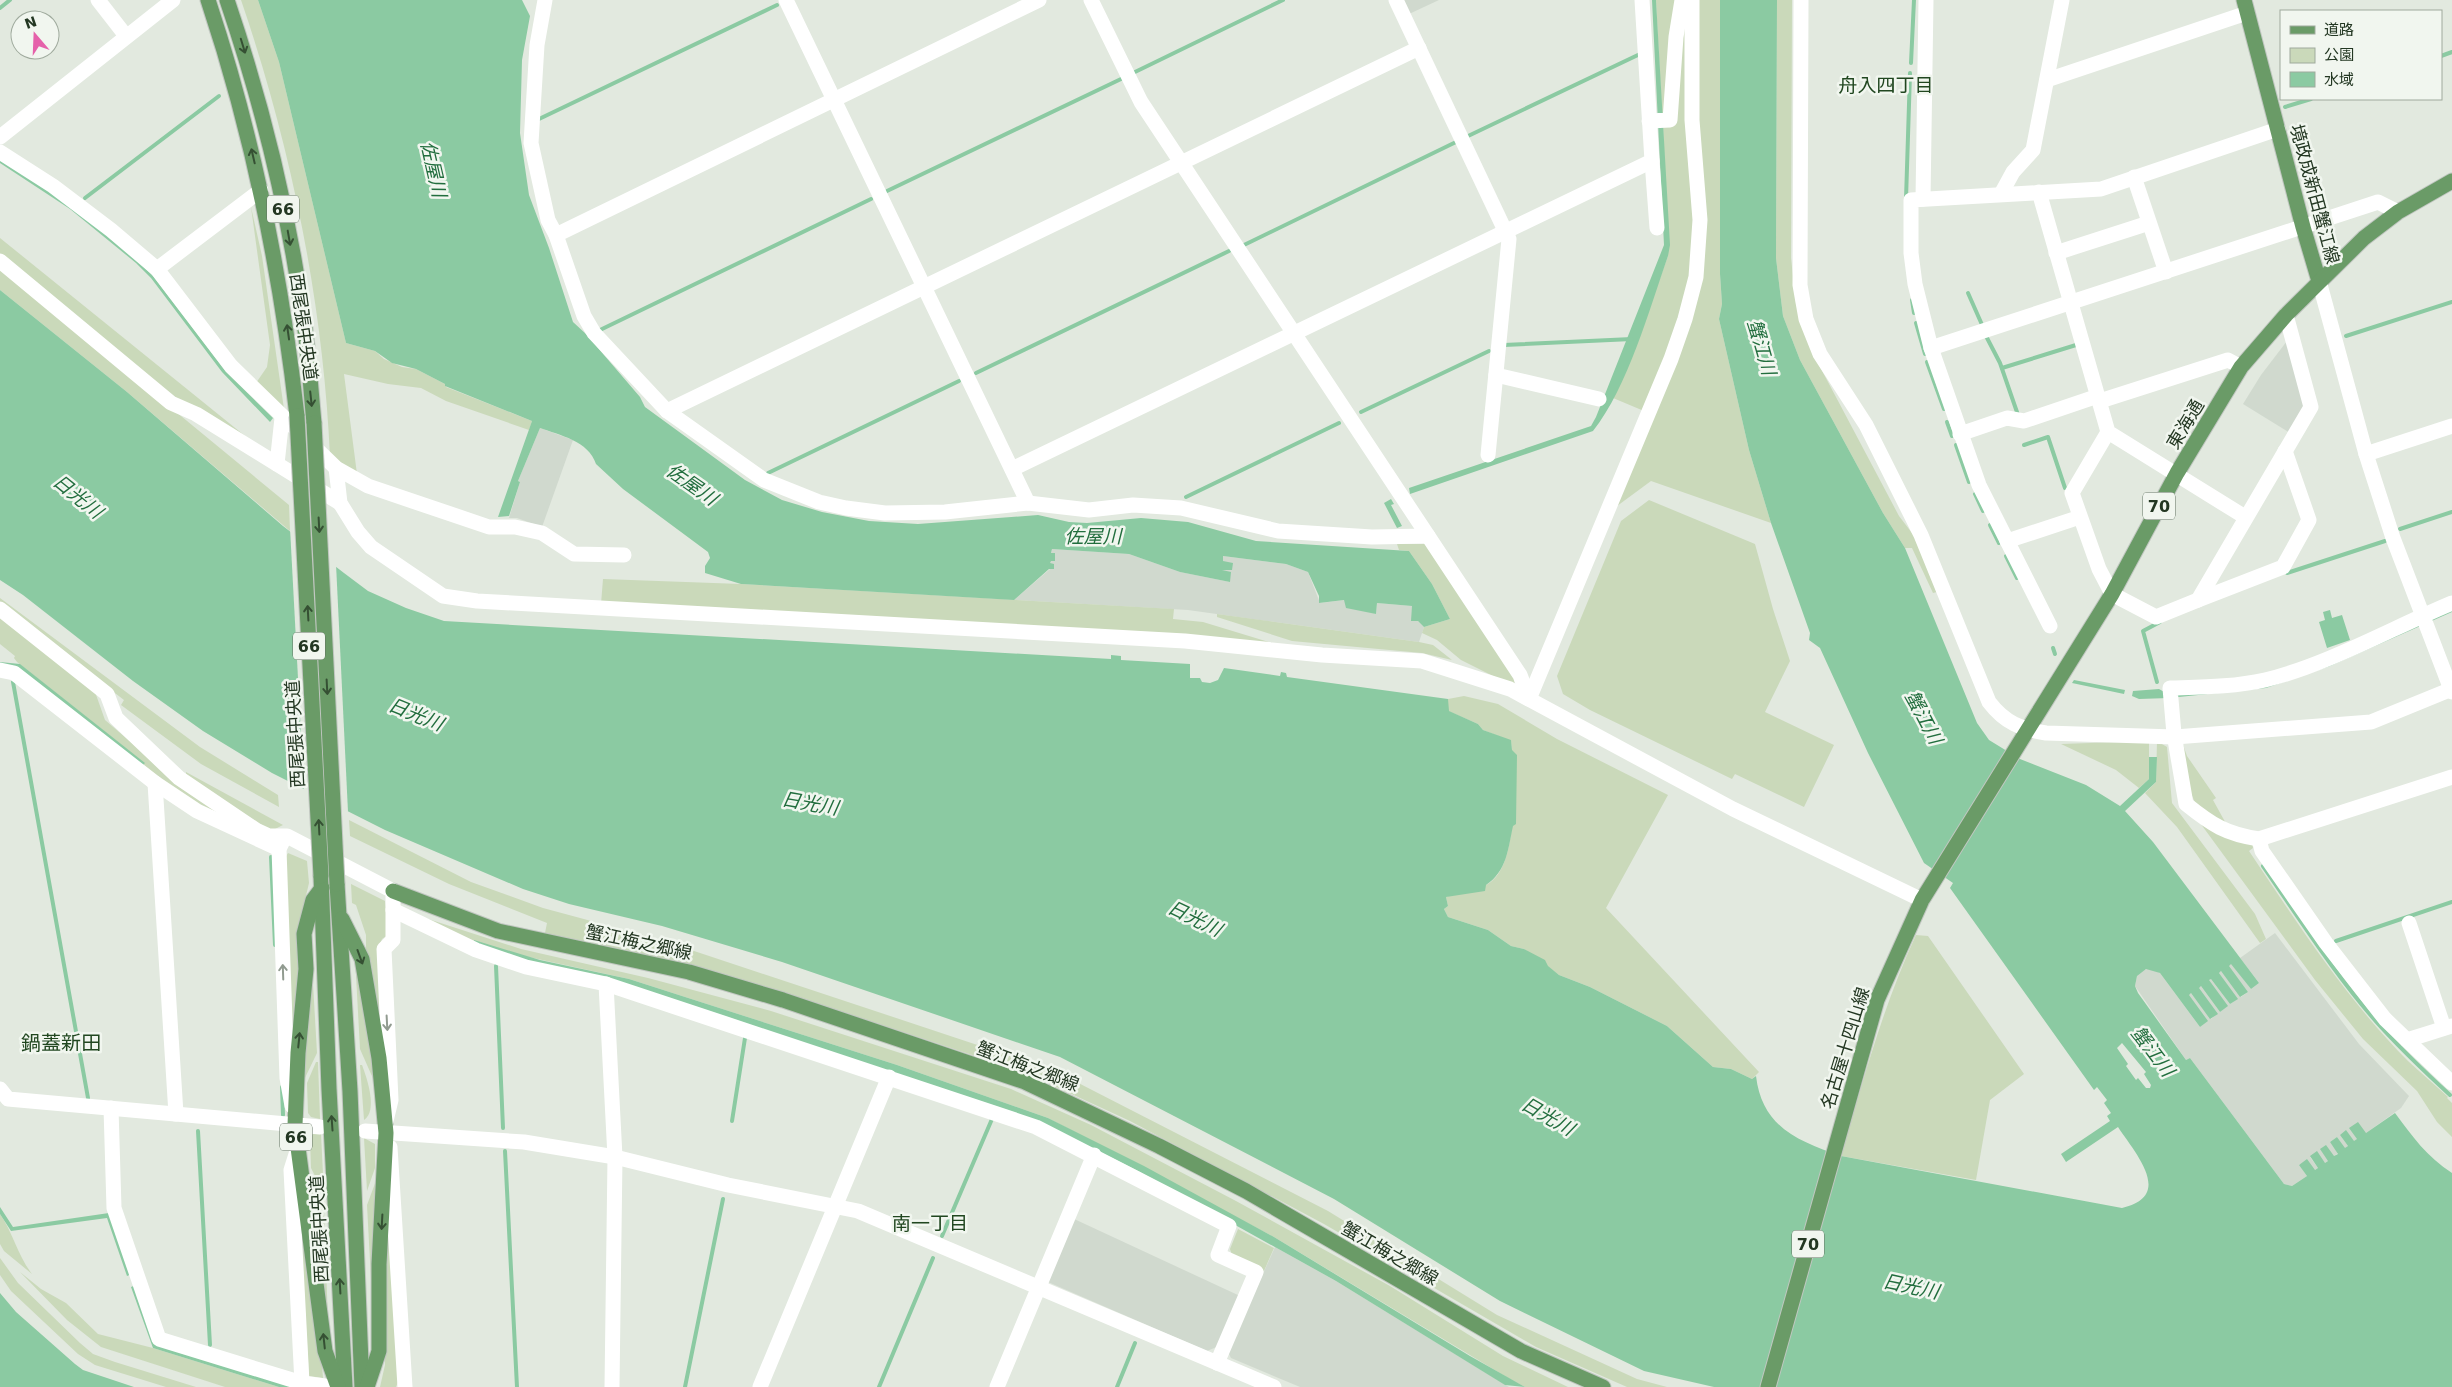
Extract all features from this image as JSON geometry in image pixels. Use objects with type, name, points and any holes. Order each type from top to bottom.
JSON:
[{"type":"main road","name":"西尾張中央道","points":[[208,0],[234,83],[261,190],[286,323],[297,416],[322,882],[329,1089],[345,1387]]},
{"type":"main road","name":"西尾張中央道","points":[[227,0],[246,59],[285,218],[304,329],[314,424],[337,884],[350,1091],[362,1387]]},
{"type":"main road","name":"境政成新田蟹江線","points":[[2245,7],[2302,227],[2319,281]]},
{"type":"main road","name":"東海通","points":[[2018,745],[2112,594],[2178,473],[2241,368],[2319,281],[2364,238],[2398,212],[2452,181]]},
{"type":"main road","name":"名古屋十四山線","points":[[1768,1387],[1877,1000],[1922,900],[2018,745]]},
{"type":"main road","name":"66","points":[[322,882],[314,900],[304,934],[306,968],[298,1053],[295,1125],[325,1351],[332,1386]]},
{"type":"main road","name":"蟹江梅之郷線","points":[[393,891],[498,931],[689,972],[783,1000],[1024,1082],[1159,1146],[1246,1191],[1521,1351],[1603,1387]]},
{"type":"main road","name":"66","points":[[339,914],[362,960],[379,1058],[388,1133],[379,1264],[379,1351],[367,1387]]},
{"type":"street","points":[[98,0],[126,36]]},
{"type":"street","points":[[0,137],[173,0]]},
{"type":"street","points":[[786,0],[1028,503]]},
{"type":"street","points":[[556,234],[1039,0]]},
{"type":"street","points":[[1091,0],[1141,102],[1520,675],[1528,699]]},
{"type":"street","points":[[1396,0],[1507,231],[1509,239],[1488,455]]},
{"type":"street","points":[[1642,0],[1656,121],[1652,161],[1658,228]]},
{"type":"street","points":[[1656,121],[1670,120],[1676,37],[1682,0]]},
{"type":"street","points":[[1528,699],[1671,358],[1685,319],[1696,277],[1700,220],[1692,120],[1692,0]]},
{"type":"street","points":[[1801,0],[1800,285],[1806,319],[1820,354],[1866,425],[1921,535],[1990,702],[2000,717],[2028,730],[2071,734],[2175,737],[2371,722],[2452,690],[2393,538],[2366,454],[2319,281]]},
{"type":"street","points":[[1923,199],[1926,0]]},
{"type":"street","points":[[2001,194],[2013,172],[2033,150],[2062,0]]},
{"type":"street","points":[[547,1],[537,45],[531,143],[548,220],[556,234],[584,316],[594,333],[666,410],[764,480],[818,502],[885,513],[946,512],[1028,503],[1089,510],[1133,505],[1181,508],[1278,531],[1372,537],[1428,536]]},
{"type":"street","points":[[2047,80],[2245,7]]},
{"type":"street","points":[[666,410],[1419,48]]},
{"type":"street","points":[[2050,626],[1979,485],[1931,348],[1921,314],[1911,253],[1912,200],[2101,189],[2278,129]]},
{"type":"street","points":[[0,152],[53,186],[111,230],[157,269],[231,366],[282,418],[336,468],[368,486],[489,527],[516,527],[542,533],[574,554],[624,554]]},
{"type":"street","points":[[1012,469],[1652,161]]},
{"type":"street","points":[[2134,177],[2166,272]]},
{"type":"street","points":[[157,269],[261,190]]},
{"type":"street","points":[[2039,192],[2108,432],[2178,473],[2245,517]]},
{"type":"street","points":[[1931,348],[2378,202],[2398,212]]},
{"type":"street","points":[[2056,253],[2149,223]]},
{"type":"street","points":[[0,261],[170,403],[196,414],[340,503]]},
{"type":"street","points":[[2198,600],[2311,407],[2286,316]]},
{"type":"street","points":[[1960,434],[2006,418],[2024,421],[2228,360],[2241,368]]},
{"type":"street","points":[[1496,375],[1600,399]]},
{"type":"street","points":[[277,464],[282,418]]},
{"type":"street","points":[[2366,454],[2452,426]]},
{"type":"street","points":[[2108,432],[2072,493],[2099,569],[2112,594],[2156,617],[2283,567],[2309,520],[2285,451]]},
{"type":"street","points":[[336,468],[340,503],[358,532],[372,548],[443,596],[477,601],[1185,641],[1322,655],[1422,661],[1502,686],[1734,810],[1922,900]]},
{"type":"street","points":[[2006,541],[2080,517]]},
{"type":"street","points":[[2452,604],[2425,622],[2265,680],[2207,687],[2170,688],[2175,737],[2186,804],[2220,829],[2234,835],[2259,839],[2452,777]]},
{"type":"street","points":[[0,610],[107,694],[116,718],[179,778],[256,830],[269,836],[287,836],[393,891],[393,940],[384,949],[391,1100],[386,1120],[405,1387]]},
{"type":"street","points":[[0,670],[14,673],[155,782],[197,811],[279,849]]},
{"type":"street","points":[[155,782],[176,1114]]},
{"type":"street","points":[[287,836],[279,849],[287,1078],[295,1125]]},
{"type":"street","points":[[2259,839],[2262,851],[2326,943],[2385,1019],[2452,1083]]},
{"type":"street","points":[[393,910],[476,950],[526,967],[606,984],[1036,1127],[1094,1155],[1229,1226],[1218,1255],[1256,1272],[1217,1363]]},
{"type":"street","points":[[2407,1040],[2448,1027],[2409,923]]},
{"type":"street","points":[[606,984],[615,1157],[612,1387]]},
{"type":"street","points":[[760,1387],[889,1077]]},
{"type":"street","points":[[3,1096],[320,1127]]},
{"type":"street","points":[[111,1108],[114,1208],[159,1339],[302,1383],[332,1386]]},
{"type":"street","points":[[365,1131],[524,1142],[615,1157],[728,1185],[858,1211],[1217,1363],[1239,1380],[1274,1387]]},
{"type":"street","points":[[298,1151],[291,1170],[302,1383]]},
{"type":"street","points":[[998,1387],[1094,1155]]},
{"type":"shaded area","points":[[1402,0],[1439,0],[1409,14]]},
{"type":"shaded area","points":[[2287,341],[2307,405],[2290,433],[2243,404],[2261,375]]},
{"type":"shaded area","points":[[540,428],[573,440],[542,527],[517,518],[509,518],[520,482],[518,481]]},
{"type":"shaded area","points":[[1052,549],[1129,554],[1180,572],[1230,582],[1222,570],[1223,556],[1286,564],[1308,572],[1320,603],[1344,600],[1376,614],[1377,603],[1412,606],[1418,621],[1424,627],[1419,642],[1188,610],[1014,600],[1050,569],[1050,561],[1055,561],[1055,553],[1051,553]]},
{"type":"shaded area","points":[[2275,933],[2359,1044],[2409,1096],[2401,1108],[2366,1133],[2350,1128],[2358,1139],[2354,1142],[2340,1135],[2348,1146],[2345,1149],[2337,1137],[2330,1142],[2338,1153],[2334,1156],[2321,1149],[2329,1160],[2325,1163],[2310,1157],[2318,1168],[2315,1170],[2299,1164],[2307,1176],[2292,1186],[2284,1184],[2190,1058],[2186,1060],[2135,986],[2137,976],[2141,971],[2150,968],[2160,973],[2200,1027],[2207,1021],[2188,995],[2191,993],[2211,1019],[2217,1014],[2198,988],[2201,986],[2220,1012],[2227,1006],[2208,980],[2211,979],[2230,1004],[2237,999],[2219,973],[2221,971],[2241,997],[2248,992],[2228,966],[2231,963],[2251,989],[2259,983],[2240,958]]},
{"type":"shaded area","points":[[1072,1218],[1240,1296],[1219,1346],[1207,1351],[1048,1282]]},
{"type":"shaded area","points":[[1275,1247],[1336,1281],[1509,1387],[1300,1387],[1231,1358],[1228,1352]]},
{"type":"green space","points":[[241,0],[258,0],[279,62],[346,343],[375,351],[384,359],[402,367],[416,369],[445,384],[446,387],[532,421],[529,430],[446,401],[421,388],[388,384],[344,374],[357,474],[330,456],[320,340],[302,225],[275,111]]},
{"type":"green space","points":[[1656,0],[1679,0],[1667,116],[1662,117]]},
{"type":"green space","points":[[1685,0],[1695,220],[1691,273],[1675,338],[1644,411],[1613,398],[1626,371],[1668,256],[1663,125]]},
{"type":"green space","points":[[1695,0],[1720,0],[1720,274],[1722,304],[1719,319],[1749,450],[1771,523],[1651,481],[1613,509],[1700,277]]},
{"type":"green space","points":[[1777,0],[1792,0],[1791,258],[1796,304],[1819,365],[1899,516],[1915,537],[1937,592],[1933,593],[1912,548],[1905,548],[1883,513],[1800,360],[1783,316],[1776,258]]},
{"type":"green space","points":[[251,207],[262,256],[284,409],[256,383],[267,367],[270,345]]},
{"type":"green space","points":[[0,238],[255,444],[178,401],[0,256]]},
{"type":"green space","points":[[0,267],[289,505],[290,531],[127,392],[0,290]]},
{"type":"green space","points":[[1649,500],[1755,544],[1790,661],[1765,712],[1834,745],[1804,807],[1735,774],[1732,779],[1590,710],[1563,694],[1557,676],[1621,521]]},
{"type":"green space","points":[[1397,544],[1425,544],[1514,675],[1515,687],[1461,660],[1437,640],[1422,633],[1424,627],[1450,619],[1432,584],[1409,551],[1399,550]]},
{"type":"green space","points":[[603,579],[741,584],[1174,609],[1173,619],[1203,622],[1282,646],[601,604]]},
{"type":"green space","points":[[0,598],[200,747],[278,795],[279,807],[201,764],[121,705],[124,700],[0,605]]},
{"type":"green space","points":[[0,614],[94,689],[105,720],[176,781],[254,832],[203,810],[141,767],[144,763],[17,662],[14,658],[15,656],[0,644]]},
{"type":"green space","points":[[1217,614],[1419,642],[1433,645],[1452,660],[1422,653],[1292,641],[1217,617]]},
{"type":"green space","points":[[1464,696],[1498,704],[1557,739],[1668,795],[1606,908],[1759,1072],[1752,1079],[1731,1069],[1713,1067],[1667,1026],[1590,987],[1559,975],[1524,949],[1511,946],[1488,930],[1448,917],[1444,909],[1448,906],[1446,897],[1477,889],[1488,884],[1501,869],[1511,835],[1513,814],[1511,741],[1483,730],[1478,724],[1448,711],[1448,699]]},
{"type":"green space","points":[[2149,741],[2149,779],[2139,788],[2116,770],[2061,744]]},
{"type":"green space","points":[[2157,741],[2167,747],[2172,803],[2255,914],[2266,939],[2260,943],[2177,827],[2145,793],[2156,782]]},
{"type":"green space","points":[[2182,742],[2187,756],[2216,798],[2213,800],[2229,829],[2197,807],[2189,789]]},
{"type":"green space","points":[[186,772],[283,825],[271,831],[186,777]]},
{"type":"green space","points":[[2195,816],[2252,844],[2253,848],[2249,851],[2304,933],[2364,1013],[2408,1061],[2448,1097],[2452,1103],[2452,1137],[2437,1122],[2417,1091],[2363,1039],[2315,980]]},
{"type":"green space","points":[[349,820],[471,882],[543,908],[658,939],[1053,1070],[1328,1211],[1497,1315],[1637,1379],[1667,1387],[1627,1387],[1536,1347],[1324,1224],[1130,1121],[1026,1073],[783,992],[687,964],[545,933],[547,923],[449,884],[350,836]]},
{"type":"green space","points":[[288,853],[307,861],[309,883],[299,925],[303,966],[293,1062],[284,860]]},
{"type":"green space","points":[[351,884],[385,901],[389,934],[382,939],[378,949],[384,1050],[366,958],[366,935],[356,905],[352,903]]},
{"type":"green space","points":[[422,917],[521,949],[648,978],[771,1011],[1011,1089],[1091,1125],[1236,1201],[1390,1286],[1503,1356],[1568,1387],[1525,1387],[1274,1237],[1048,1118],[897,1065],[629,979],[474,945]]},
{"type":"green space","points":[[1916,935],[1928,936],[2024,1074],[1990,1100],[1976,1180],[1841,1156],[1893,989]]},
{"type":"green space","points":[[355,957],[357,958],[375,1083],[360,1049]]},
{"type":"green space","points":[[312,966],[317,1053],[302,1084]]},
{"type":"green space","points":[[316,1062],[318,1062],[320,1119],[311,1117],[308,1113],[307,1083]]},
{"type":"green space","points":[[360,1065],[362,1065],[366,1078],[371,1102],[368,1116],[364,1120]]},
{"type":"green space","points":[[313,1134],[321,1134],[324,1194],[311,1168],[310,1139]]},
{"type":"green space","points":[[364,1138],[375,1144],[375,1168],[367,1191]]},
{"type":"green space","points":[[307,1168],[324,1209],[329,1349]]},
{"type":"green space","points":[[380,1170],[372,1299],[367,1205]]},
{"type":"green space","points":[[388,1207],[400,1377],[396,1387],[380,1387],[385,1365],[384,1269]]},
{"type":"green space","points":[[299,1208],[317,1307],[323,1378],[309,1376]]},
{"type":"green space","points":[[0,1214],[32,1274],[4,1251],[0,1244]]},
{"type":"green space","points":[[1238,1229],[1274,1248],[1264,1271],[1232,1255],[1230,1249]]},
{"type":"green space","points":[[0,1258],[18,1283],[93,1354],[196,1387],[166,1387],[95,1365],[78,1354],[11,1291],[0,1275]]},
{"type":"green space","points":[[20,1272],[41,1289],[66,1303],[98,1334],[153,1348],[279,1387],[225,1387],[101,1347],[67,1320]]},
{"type":"water","name":"佐屋川","points":[[258,0],[522,0],[530,16],[522,60],[520,133],[529,195],[549,248],[573,322],[586,334],[640,397],[645,407],[745,480],[782,500],[822,512],[869,521],[918,524],[1038,515],[1069,522],[1087,523],[1141,518],[1188,522],[1256,541],[1409,551],[1432,584],[1450,619],[1424,627],[1418,621],[1411,621],[1412,606],[1377,603],[1376,614],[1346,608],[1344,600],[1319,603],[1319,596],[1308,572],[1286,564],[1223,556],[1223,561],[1233,563],[1232,570],[1222,570],[1231,572],[1230,582],[1180,572],[1129,554],[1052,549],[1051,553],[1055,553],[1055,561],[1050,563],[1054,564],[1054,569],[1049,569],[1014,600],[741,584],[705,573],[705,566],[710,558],[708,552],[623,489],[596,464],[592,456],[580,444],[540,428],[518,481],[520,482],[509,516],[498,517],[532,421],[445,386],[445,384],[416,369],[392,363],[375,351],[346,343],[279,62]]},
{"type":"water","points":[[1652,0],[1656,0],[1670,245],[1645,324],[1617,393],[1593,431],[1410,494],[1409,488],[1591,426],[1596,417],[1664,245]]},
{"type":"water","points":[[1720,0],[1777,0],[1776,258],[1783,316],[1800,360],[1883,513],[1905,548],[1977,723],[1989,740],[2020,759],[2086,785],[2120,806],[2149,779],[2149,757],[2157,757],[2156,782],[2125,811],[2153,842],[2259,983],[2251,989],[2231,964],[2229,966],[2248,992],[2240,997],[2221,971],[2219,973],[2238,999],[2230,1004],[2211,979],[2209,980],[2228,1006],[2220,1012],[2201,986],[2199,988],[2218,1014],[2210,1019],[2191,993],[2189,995],[2208,1021],[2200,1027],[2160,973],[2146,969],[2137,976],[2135,986],[2138,993],[2186,1060],[2190,1058],[2284,1184],[2292,1186],[2307,1176],[2299,1165],[2307,1159],[2315,1170],[2318,1168],[2310,1156],[2317,1151],[2325,1163],[2328,1161],[2320,1149],[2326,1145],[2334,1156],[2338,1154],[2330,1142],[2337,1137],[2345,1148],[2348,1146],[2340,1135],[2346,1130],[2354,1141],[2357,1139],[2349,1128],[2358,1122],[2366,1133],[2395,1113],[2427,1153],[2452,1173],[2452,1387],[1714,1387],[1644,1371],[1500,1301],[1334,1199],[1060,1057],[782,962],[662,926],[569,904],[523,889],[385,830],[272,773],[203,731],[133,681],[23,595],[0,580],[0,290],[127,392],[283,526],[368,591],[406,608],[444,621],[1111,659],[1111,655],[1121,656],[1121,660],[1190,664],[1190,678],[1200,678],[1202,682],[1210,683],[1218,680],[1224,668],[1280,676],[1281,672],[1286,673],[1287,677],[1448,699],[1449,711],[1478,724],[1483,730],[1511,740],[1512,750],[1517,755],[1516,824],[1513,826],[1505,859],[1498,873],[1486,885],[1485,891],[1446,897],[1448,906],[1444,909],[1448,917],[1488,930],[1511,946],[1524,949],[1545,960],[1548,966],[1559,975],[1590,987],[1667,1026],[1713,1067],[1731,1069],[1752,1079],[1756,1076],[1766,1108],[1774,1120],[1797,1138],[1810,1144],[1841,1156],[2122,1208],[2138,1202],[2146,1194],[2149,1184],[2141,1161],[2118,1127],[2066,1162],[2061,1154],[2110,1121],[2107,1116],[2111,1113],[2104,1103],[2107,1100],[2097,1087],[2094,1090],[1950,888],[1953,883],[1924,863],[1868,753],[1820,648],[1809,640],[1810,633],[1771,523],[1749,450],[1719,319],[1722,304],[1720,274]],"holes":[[[2122,1043],[2146,1072],[2144,1074],[2151,1085],[2150,1088],[2146,1088],[2138,1078],[2136,1080],[2117,1048]]]},
{"type":"water","points":[[0,159],[73,206],[120,244],[153,276],[226,372],[273,418],[270,422],[222,372],[151,278],[136,263],[70,209],[0,163]]},
{"type":"water","points":[[1391,499],[1394,504],[1391,505],[1402,526],[1397,528],[1384,503]]},
{"type":"water","points":[[2452,608],[2452,612],[2330,666],[2266,688],[2169,698],[2139,699],[2132,696],[2133,691],[2159,689],[2166,693],[2267,683]]},
{"type":"water","points":[[2330,610],[2332,618],[2342,615],[2350,640],[2327,648],[2319,622],[2325,620],[2323,612]]},
{"type":"water","points":[[0,662],[20,664],[145,763],[142,766],[0,666]]},
{"type":"water","points":[[2074,680],[2125,690],[2124,694],[2072,683]]},
{"type":"water","points":[[474,940],[540,960],[629,979],[897,1065],[1048,1118],[1144,1166],[1274,1237],[1470,1356],[1525,1387],[1505,1385],[1336,1281],[1140,1172],[1044,1124],[474,945]]},
{"type":"water","points":[[0,1207],[13,1227],[109,1213],[132,1274],[127,1276],[107,1218],[11,1231],[0,1214]]},
{"type":"water","points":[[136,1285],[156,1345],[296,1387],[279,1387],[153,1348],[131,1287]]},
{"type":"water","points":[[0,1293],[16,1312],[83,1370],[134,1387],[0,1387]]},
{"type":"pier","points":[[290,528],[336,564],[348,812],[304,791]]},
{"type":"waterway","points":[[0,8],[10,0]]},
{"type":"waterway","points":[[1135,72],[1283,0]]},
{"type":"waterway","points":[[1911,63],[1914,0]]},
{"type":"waterway","points":[[539,119],[777,5]]},
{"type":"waterway","points":[[2442,56],[2452,52]]},
{"type":"waterway","points":[[1466,137],[1640,54]]},
{"type":"waterway","points":[[1906,199],[1910,73]]},
{"type":"waterway","points":[[887,191],[1121,79]]},
{"type":"waterway","points":[[85,198],[219,96]]},
{"type":"waterway","points":[[2285,107],[2308,100]]},
{"type":"waterway","points":[[1244,245],[1456,142]]},
{"type":"waterway","points":[[600,330],[871,199]]},
{"type":"waterway","points":[[976,373],[1229,251]]},
{"type":"waterway","points":[[1968,293],[1983,327]]},
{"type":"waterway","points":[[1912,300],[1914,313]]},
{"type":"waterway","points":[[2346,336],[2452,302]]},
{"type":"waterway","points":[[1916,323],[1925,354]]},
{"type":"waterway","points":[[1986,336],[2000,363],[2018,415]]},
{"type":"waterway","points":[[1504,345],[1632,339]]},
{"type":"waterway","points":[[2002,368],[2076,345]]},
{"type":"waterway","points":[[1361,412],[1489,351]]},
{"type":"waterway","points":[[1927,362],[1944,409]]},
{"type":"waterway","points":[[768,473],[959,381]]},
{"type":"waterway","points":[[1947,422],[1952,436]]},
{"type":"waterway","points":[[1186,497],[1339,423]]},
{"type":"waterway","points":[[2024,445],[2048,437],[2065,488]]},
{"type":"waterway","points":[[1956,445],[1969,482]]},
{"type":"waterway","points":[[1975,494],[1983,511]]},
{"type":"waterway","points":[[2400,529],[2452,512]]},
{"type":"waterway","points":[[1990,525],[1999,543]]},
{"type":"waterway","points":[[2287,573],[2385,541]]},
{"type":"waterway","points":[[2006,556],[2017,578]]},
{"type":"waterway","points":[[2157,682],[2143,631],[2160,622]]},
{"type":"waterway","points":[[2053,648],[2055,654]]},
{"type":"waterway","points":[[13,682],[88,1098]]},
{"type":"waterway","points":[[271,857],[275,945]]},
{"type":"waterway","points":[[2263,866],[2349,989],[2398,1045],[2450,1095]]},
{"type":"waterway","points":[[2336,941],[2452,902]]},
{"type":"waterway","points":[[496,966],[503,1128]]},
{"type":"waterway","points":[[732,1121],[745,1038]]},
{"type":"waterway","points":[[282,1087],[283,1115]]},
{"type":"waterway","points":[[942,1236],[992,1119]]},
{"type":"waterway","points":[[198,1131],[210,1345]]},
{"type":"waterway","points":[[505,1151],[517,1387]]},
{"type":"waterway","points":[[685,1387],[723,1199]]},
{"type":"waterway","points":[[879,1387],[933,1258]]},
{"type":"waterway","points":[[1117,1387],[1135,1343]]},
{"type":"district","name":"舟入四丁目","points":[[1886,85]]},
{"type":"district","name":"鍋蓋新田","points":[[61,1043]]},
{"type":"district","name":"南一丁目","points":[[930,1223]]},
{"type":"water label","name":"蟹江川","points":[[1762,347]]},
{"type":"water label","name":"日光川","points":[[78,496]]},
{"type":"water label","name":"日光川","points":[[416,714]]},
{"type":"water label","name":"蟹江川","points":[[1924,717]]},
{"type":"water label","name":"日光川","points":[[810,803]]},
{"type":"water label","name":"日光川","points":[[1195,918]]},
{"type":"water label","name":"蟹江川","points":[[2153,1051]]},
{"type":"water label","name":"日光川","points":[[1548,1116]]},
{"type":"water label","name":"日光川","points":[[1911,1286]]}]
